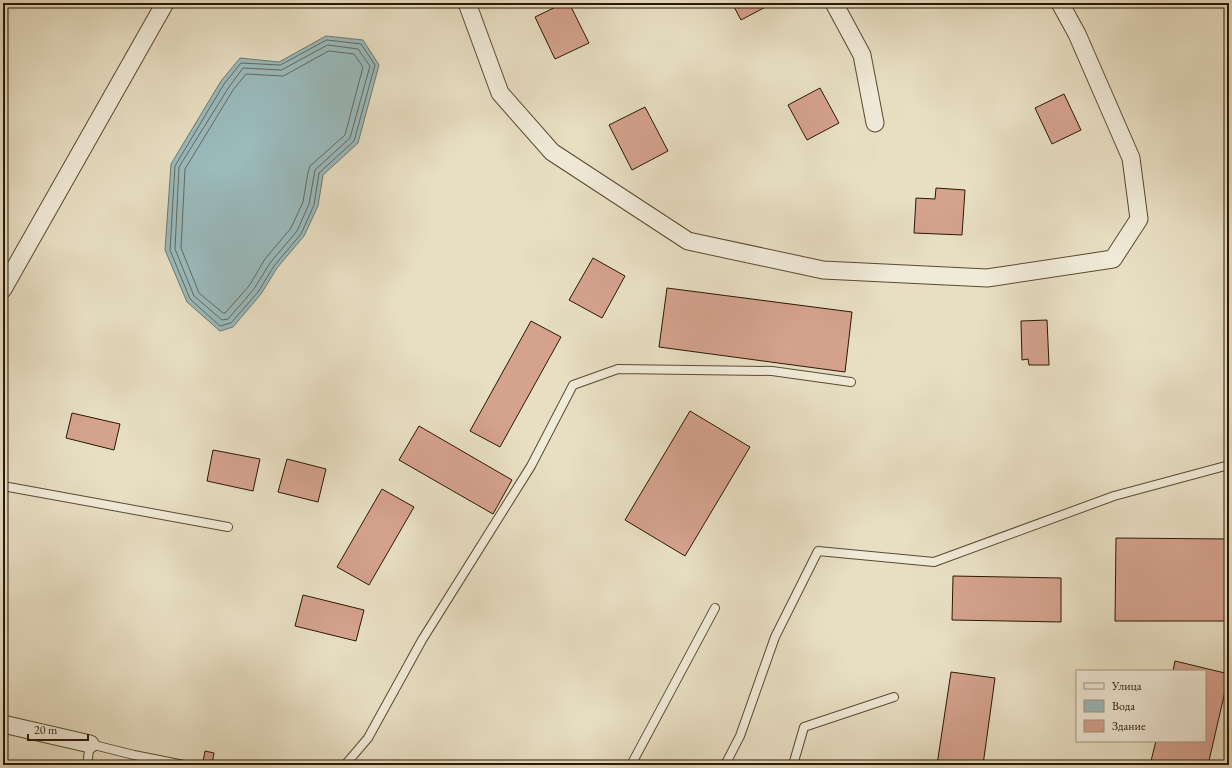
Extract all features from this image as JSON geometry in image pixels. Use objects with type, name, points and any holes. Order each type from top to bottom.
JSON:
[{"type":"street","points":[[3,289],[165,3]]},
{"type":"street","points":[[467,3],[500,93],[552,152],[688,241],[823,270],[987,278],[1113,259],[1139,219],[1131,158],[1077,34],[1060,3]]},
{"type":"street","points":[[834,3],[862,56],[875,123]]},
{"type":"street","points":[[3,724],[90,744]]},
{"type":"lane","points":[[345,765],[368,738],[422,640],[531,466],[573,385],[618,369],[772,371],[851,382]]},
{"type":"lane","points":[[725,765],[740,736],[774,637],[818,551],[934,562],[1114,496],[1229,465]]},
{"type":"lane","points":[[3,486],[228,527]]},
{"type":"lane","points":[[631,765],[715,608]]},
{"type":"lane","points":[[793,765],[804,727],[894,697]]},
{"type":"lane","points":[[87,765],[90,744],[184,765]]},
{"type":"water","points":[[326,36],[363,40],[379,65],[358,143],[323,175],[318,206],[304,236],[277,268],[261,294],[233,327],[220,331],[187,302],[165,250],[171,164],[221,81],[240,58],[279,62]]},
{"type":"building","points":[[564,3],[569,3],[589,43],[555,59],[535,17]]},
{"type":"building","points":[[732,3],[773,3],[741,20]]},
{"type":"building","points":[[820,88],[839,123],[807,140],[788,105]]},
{"type":"building","points":[[1064,94],[1081,130],[1052,144],[1035,108]]},
{"type":"building","points":[[645,107],[668,151],[632,170],[609,125]]},
{"type":"building","points":[[936,188],[965,190],[962,235],[914,233],[916,198],[935,199]]},
{"type":"building","points":[[593,258],[625,276],[602,318],[569,300]]},
{"type":"building","points":[[667,288],[852,312],[845,372],[659,347]]},
{"type":"building","points":[[1047,320],[1049,365],[1029,365],[1028,359],[1022,360],[1021,321]]},
{"type":"building","points":[[531,321],[561,337],[500,447],[470,431]]},
{"type":"building","points":[[690,411],[750,447],[685,556],[625,520]]},
{"type":"building","points":[[72,413],[120,424],[114,450],[66,438]]},
{"type":"building","points":[[419,426],[512,480],[493,514],[399,460]]},
{"type":"building","points":[[213,450],[260,459],[253,491],[207,481]]},
{"type":"building","points":[[287,459],[326,469],[318,502],[278,492]]},
{"type":"building","points":[[382,489],[414,507],[369,585],[337,567]]},
{"type":"building","points":[[1116,538],[1229,539],[1229,621],[1115,621]]},
{"type":"building","points":[[953,576],[1061,578],[1061,622],[952,620]]},
{"type":"building","points":[[303,595],[364,610],[356,641],[295,626]]},
{"type":"building","points":[[1175,661],[1229,674],[1208,765],[1150,765],[1156,742],[1206,742],[1206,670],[1173,670]]},
{"type":"building","points":[[951,672],[995,678],[983,765],[937,765]]},
{"type":"building","points":[[205,751],[214,753],[212,764],[203,762]]}]
